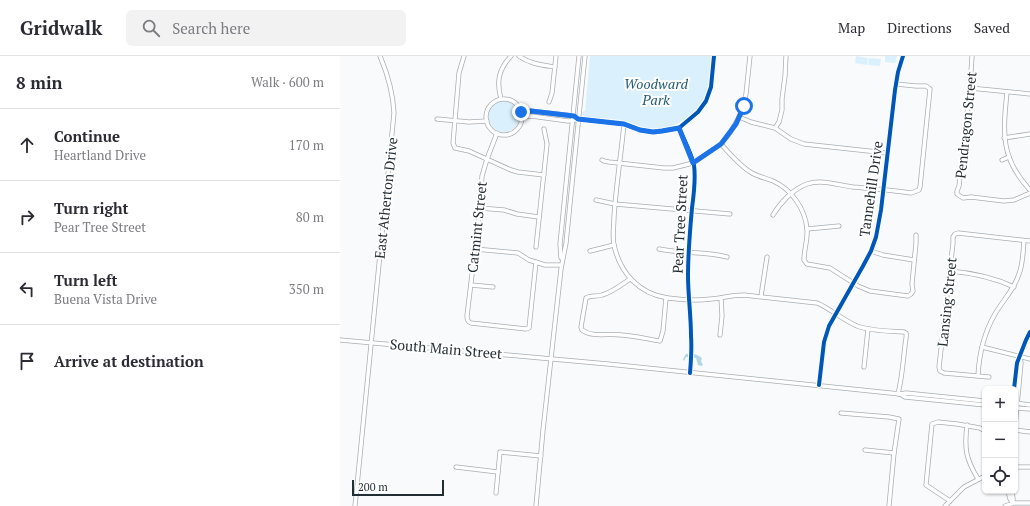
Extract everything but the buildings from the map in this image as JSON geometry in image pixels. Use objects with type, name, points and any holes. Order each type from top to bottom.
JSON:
[{"type":"street","name":"East Atherton Drive","points":[[355,506],[394,113],[393,96],[385,67],[380,56]]},
{"type":"street","points":[[464,56],[459,73],[453,143],[455,148],[469,151],[511,170],[544,174]]},
{"type":"street","points":[[501,99],[499,90],[500,75],[505,63],[511,56]]},
{"type":"street","points":[[519,56],[535,64],[555,67]]},
{"type":"street","points":[[549,102],[552,93],[556,56]]},
{"type":"street","points":[[561,266],[560,244],[579,56]]},
{"type":"street","points":[[536,506],[561,266],[566,243],[585,56]]},
{"type":"street","points":[[522,117],[531,116],[573,121],[578,119],[624,124],[640,130],[653,132],[679,128],[698,112],[706,101],[711,87],[714,56]]},
{"type":"street","points":[[602,160],[673,168],[693,163],[721,144],[730,133],[744,106],[750,56]]},
{"type":"street","points":[[775,128],[782,110],[786,56]]},
{"type":"street","name":"Tannehill Drive","points":[[819,385],[826,335],[829,326],[871,251],[876,237],[896,84],[903,56]]},
{"type":"street","name":"Pendragon Street","points":[[972,56],[970,88],[957,194],[963,198],[970,197],[1004,201],[1014,200],[1030,193]]},
{"type":"street","points":[[773,215],[777,207],[791,194],[802,186],[814,183],[821,182],[883,190],[918,191],[922,175],[930,92],[929,88],[926,86],[896,84]]},
{"type":"street","points":[[970,88],[1030,94]]},
{"type":"street","points":[[1007,92],[1004,138],[1009,157],[1018,176],[1030,190]]},
{"type":"street","points":[[501,99],[516,102],[521,109],[521,112],[521,124],[515,131],[507,135],[497,133],[491,129],[487,121],[486,114],[490,106],[494,102],[501,99]]},
{"type":"street","points":[[521,112],[531,111],[574,116],[578,119]]},
{"type":"street","points":[[739,117],[751,122],[775,128],[791,139],[804,144],[887,153]]},
{"type":"street","points":[[437,119],[469,122],[487,121]]},
{"type":"street","points":[[624,124],[615,204],[613,237],[614,245],[622,268],[630,279],[638,286],[653,294],[666,298],[711,300],[735,295],[761,296],[817,303],[825,306],[856,326],[868,329],[904,332],[906,333],[907,337],[899,394]]},
{"type":"street","name":"Pear Tree Street","points":[[679,128],[693,163],[695,180],[688,252],[688,300],[692,336],[690,373]]},
{"type":"street","points":[[536,247],[547,144],[544,129]]},
{"type":"street","name":"Catmint Street","points":[[497,133],[486,159],[482,176],[480,208],[467,320],[471,323],[526,329],[529,328],[536,262]]},
{"type":"street","points":[[1004,138],[1030,134]]},
{"type":"street","points":[[721,144],[741,165],[750,172],[773,181],[787,189],[791,194],[800,208],[807,228],[804,254],[805,262],[807,264],[830,268],[858,286],[870,291],[908,296],[913,290],[912,284],[916,235]]},
{"type":"street","points":[[1002,160],[1009,157]]},
{"type":"street","points":[[596,200],[615,204],[730,214]]},
{"type":"street","points":[[480,208],[504,210],[517,214],[539,217]]},
{"type":"street","points":[[807,228],[839,226]]},
{"type":"street","name":"Lansing Street","points":[[978,376],[944,373],[940,371],[939,368],[953,237],[958,233],[1024,241]]},
{"type":"street","points":[[990,377],[978,376],[982,347],[995,314],[1014,287],[1020,274],[1024,241],[1030,241]]},
{"type":"street","points":[[590,251],[614,245]]},
{"type":"street","points":[[475,249],[518,253],[530,260],[545,265],[561,266]]},
{"type":"street","points":[[659,249],[727,256]]},
{"type":"street","points":[[871,251],[883,256],[914,260]]},
{"type":"street","points":[[761,296],[766,257]]},
{"type":"street","points":[[950,271],[986,276],[1014,287]]},
{"type":"street","points":[[630,279],[614,290],[600,296],[591,296],[586,298],[581,326],[582,330],[586,333],[615,334],[660,341],[664,331],[666,298]]},
{"type":"street","points":[[471,285],[494,287]]},
{"type":"street","points":[[720,335],[722,316],[721,298]]},
{"type":"street","points":[[864,367],[868,329]]},
{"type":"street","points":[[1014,386],[1017,363],[1030,332]]},
{"type":"street","name":"South Main Street","points":[[340,340],[551,359],[899,394]]},
{"type":"street","points":[[982,347],[1030,359]]},
{"type":"street","points":[[1018,389],[1021,363],[1020,357]]},
{"type":"street","points":[[899,394],[906,393],[982,401]]},
{"type":"street","points":[[899,394],[906,397],[982,405]]},
{"type":"street","points":[[1018,406],[1030,405]]},
{"type":"street","points":[[1018,406],[1030,409]]},
{"type":"street","points":[[841,413],[899,419],[889,506]]},
{"type":"street","points":[[950,501],[926,485],[932,424],[938,422],[967,425],[982,429]]},
{"type":"street","points":[[967,425],[965,439],[966,453],[970,466],[978,479]]},
{"type":"street","points":[[1018,430],[1030,432]]},
{"type":"street","points":[[865,450],[894,453]]},
{"type":"street","points":[[496,493],[500,452],[541,456]]},
{"type":"street","points":[[456,467],[498,472]]},
{"type":"street","points":[[1018,467],[1030,467]]},
{"type":"street","points":[[945,506],[964,487],[982,477]]},
{"type":"street","points":[[1009,494],[1013,503]]},
{"type":"street","points":[[1012,494],[1013,503]]},
{"type":"street","points":[[1005,506],[1013,503],[1030,503]]},
{"type":"green space","name":"Woodward Park","points":[[590,56],[711,56],[706,93],[703,101],[692,115],[669,127],[648,128],[620,120],[585,117],[582,112],[585,111]]},
{"type":"green space","points":[[856,56],[868,58],[867,65],[855,63]]},
{"type":"green space","points":[[885,56],[897,56],[895,63],[885,62]]},
{"type":"green space","points":[[869,58],[881,59],[880,66],[868,65]]},
{"type":"green space","points":[[501,100],[507,100],[516,104],[520,116],[516,128],[507,132],[501,132],[492,128],[488,119],[488,113],[492,104]]},
{"type":"shaded area","points":[[686,354],[695,354],[702,358],[701,361],[703,365],[698,365],[696,358],[686,357],[684,361],[683,359]]},
{"type":"cycle path","points":[[578,119],[624,124],[640,130],[653,132],[679,128],[698,112],[706,101],[711,87],[714,56]]},
{"type":"cycle path","points":[[819,385],[824,342],[829,326],[871,251],[876,237],[881,210],[895,90],[898,72],[903,56]]},
{"type":"cycle path","points":[[679,128],[693,160],[695,176],[688,266],[691,321],[690,373]]},
{"type":"cycle path","points":[[1014,386],[1017,363],[1030,332]]},
{"type":"route","points":[[521,112],[531,111],[574,116],[578,119],[624,124],[640,130],[653,132],[679,128],[693,163],[721,144],[736,124],[744,106]]}]
